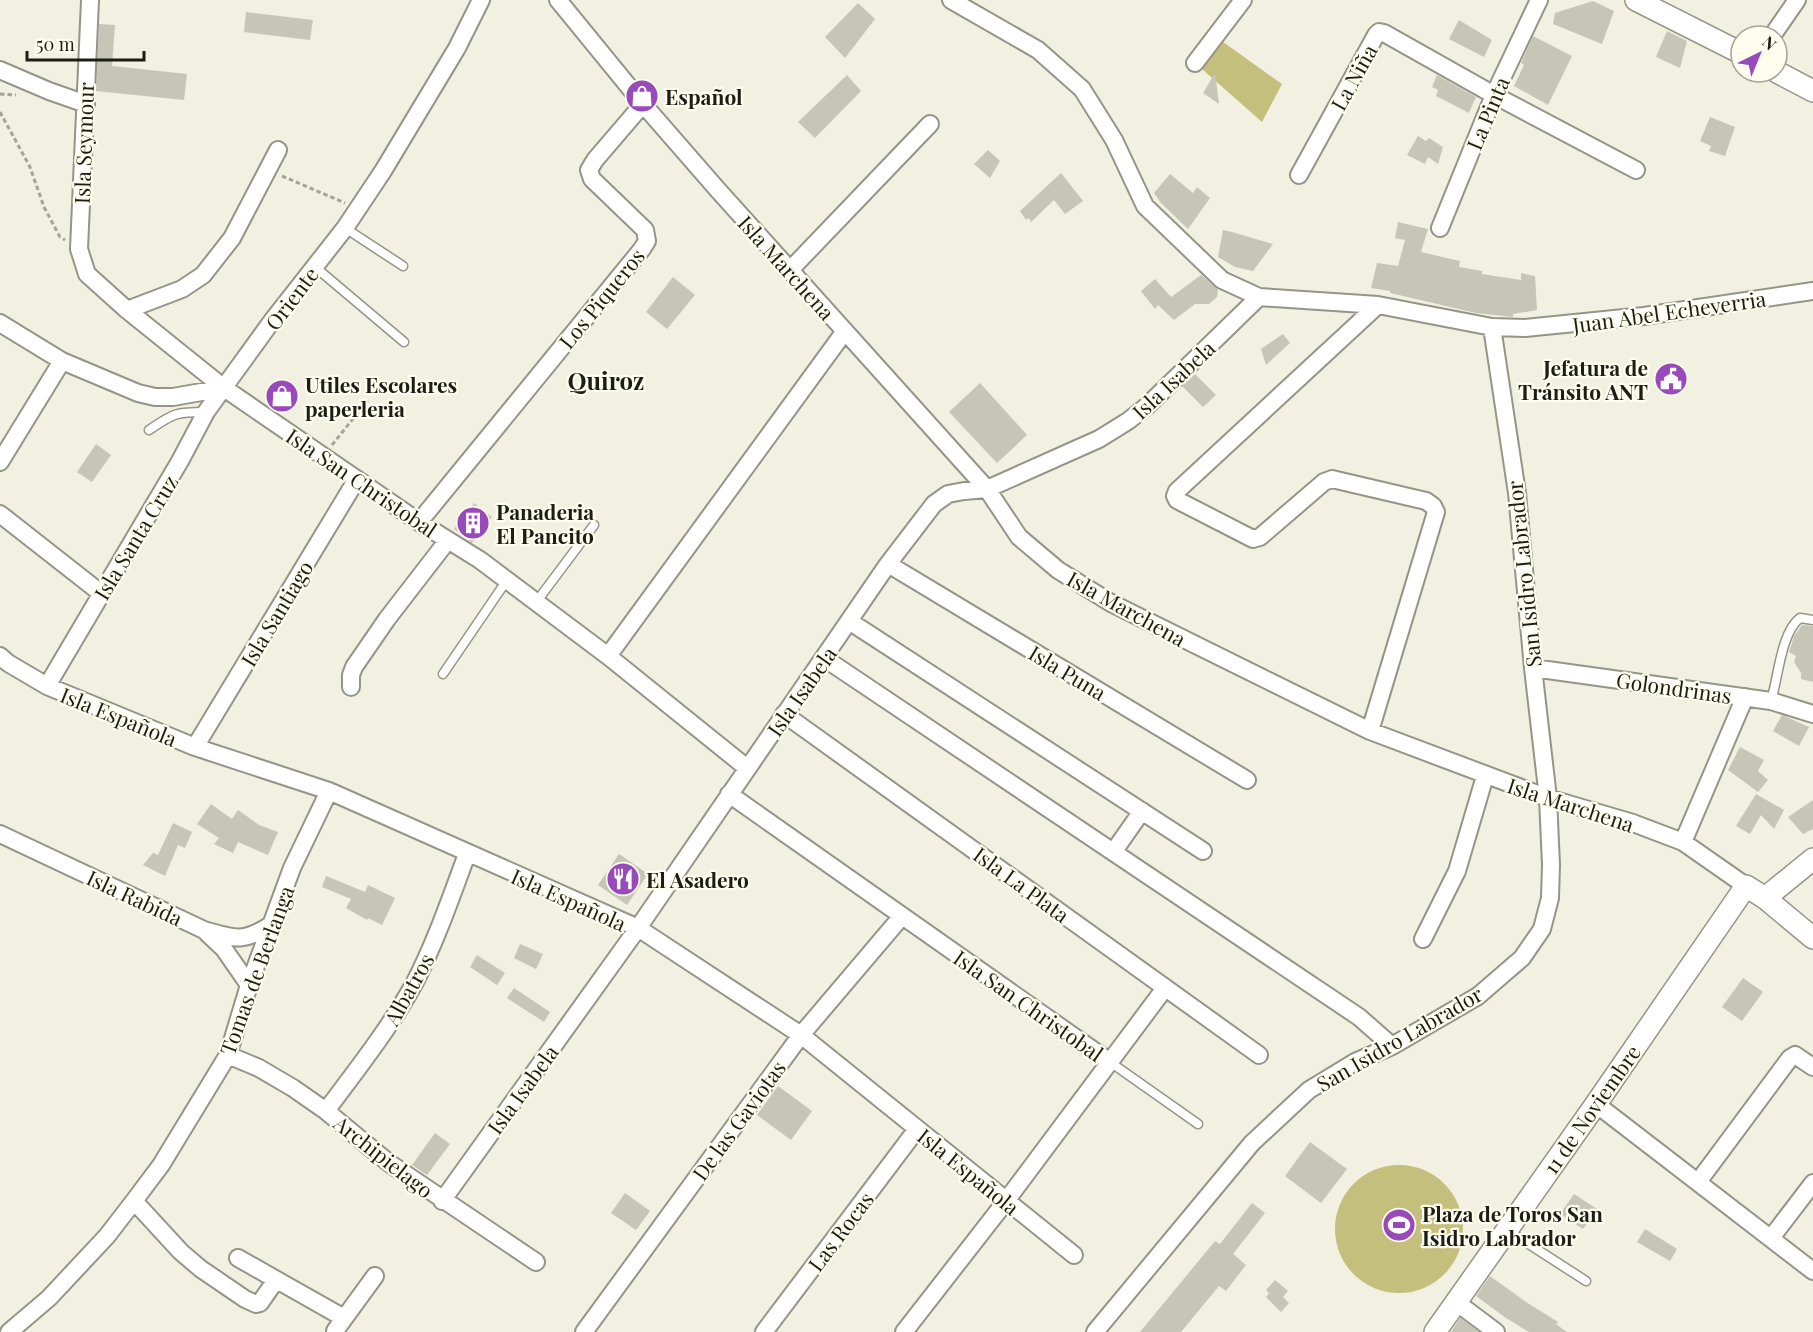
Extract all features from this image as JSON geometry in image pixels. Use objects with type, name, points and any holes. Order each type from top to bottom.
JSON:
[{"type":"street","name":"Isla Seymour","points":[[79,249],[90,0]]},
{"type":"street","name":"Oriente","points":[[224,388],[314,266],[345,228],[383,171],[452,57],[481,0]]},
{"type":"street","name":"Isla Marchena","points":[[558,0],[643,104],[987,489],[1019,537],[1058,570],[1111,603],[1370,732],[1485,776],[1548,798],[1633,823],[1683,842],[1765,898],[1813,938]]},
{"type":"street","points":[[951,0],[1038,50],[1082,89],[1114,140],[1146,206],[1222,280],[1259,297]]},
{"type":"street","points":[[1195,63],[1243,0]]},
{"type":"street","name":"La Pinta","points":[[1440,228],[1494,95],[1539,0]]},
{"type":"street","points":[[1636,0],[1729,47]]},
{"type":"street","points":[[1780,24],[1797,0]]},
{"type":"street","name":"La Niña","points":[[1299,176],[1379,32],[1494,95]]},
{"type":"street","points":[[0,70],[86,104]]},
{"type":"street","points":[[1789,78],[1813,91]]},
{"type":"street","points":[[1494,95],[1636,170]]},
{"type":"street","name":"Los Piqueros","points":[[419,522],[642,249],[646,241],[645,230],[592,179],[589,170],[643,104]]},
{"type":"street","points":[[790,270],[930,124]]},
{"type":"street","points":[[127,310],[182,289],[203,275],[232,238],[278,150]]},
{"type":"street","name":"Isla San Christobal","points":[[79,249],[87,274],[127,310],[224,388],[537,601],[747,768]]},
{"type":"street","name":"Juan Abel Echeverria","points":[[1259,297],[1378,305],[1492,327],[1525,328],[1644,316],[1813,291]]},
{"type":"street","name":"Isla Isabela","points":[[442,1201],[638,928],[888,564],[934,504],[948,494],[964,490],[987,489],[1099,438],[1128,421],[1148,406],[1259,297]]},
{"type":"street","points":[[1370,732],[1436,512],[1433,506],[1426,501],[1332,479],[1324,482],[1260,537],[1253,539],[1177,500],[1176,496],[1177,491],[1378,305]]},
{"type":"street","points":[[0,323],[62,361],[138,393],[155,397],[173,397],[224,388]]},
{"type":"street","name":"San Isidro Labrador","points":[[1095,1332],[1252,1143],[1309,1089],[1355,1062],[1392,1046],[1478,996],[1522,958],[1542,928],[1550,898],[1548,798],[1517,493],[1492,327]]},
{"type":"street","points":[[608,656],[845,331]]},
{"type":"street","points":[[0,462],[62,361]]},
{"type":"street","name":"Isla Santa Cruz","points":[[46,686],[180,461],[206,412],[224,388]]},
{"type":"street","name":"Isla Santiago","points":[[195,747],[357,479]]},
{"type":"street","points":[[0,514],[102,594]]},
{"type":"street","points":[[351,687],[354,667],[387,619],[448,540]]},
{"type":"street","name":"Isla Puna","points":[[888,564],[1247,780]]},
{"type":"street","points":[[849,621],[1203,851]]},
{"type":"street","name":"Isla Española","points":[[0,656],[46,686],[195,747],[329,791],[638,928],[801,1035],[1074,1255]]},
{"type":"street","points":[[824,658],[1359,1017],[1392,1046]]},
{"type":"street","name":"Golondrinas","points":[[1533,668],[1771,701],[1813,714]]},
{"type":"street","points":[[1683,842],[1745,697]]},
{"type":"street","name":"Isla La Plata","points":[[784,714],[1259,1055]]},
{"type":"street","points":[[1423,939],[1457,871],[1485,776]]},
{"type":"street","name":"Tomas de Berlanga","points":[[9,1332],[49,1298],[107,1236],[161,1165],[228,1055],[249,986],[292,868],[329,791]]},
{"type":"street","name":"Isla San Christobal","points":[[729,794],[1110,1062],[904,1332]]},
{"type":"street","points":[[1114,852],[1142,812]]},
{"type":"street","name":"Isla Rabida","points":[[0,834],[204,930],[230,938],[243,938],[255,935],[272,924]]},
{"type":"street","name":"Albatros","points":[[326,1111],[393,1019],[414,983],[431,948],[467,854]]},
{"type":"street","points":[[1765,898],[1813,859]]},
{"type":"street","name":"11 de Noviembre","points":[[1435,1332],[1746,886]]},
{"type":"street","name":"De las Gaviotas","points":[[584,1332],[801,1035],[902,916]]},
{"type":"street","points":[[204,930],[224,949],[249,986]]},
{"type":"street","points":[[1110,1062],[1165,987]]},
{"type":"street","name":"Archipielago","points":[[228,1055],[259,1068],[326,1111],[389,1163],[442,1201],[537,1262]]},
{"type":"street","points":[[1698,1182],[1790,1058],[1795,1055],[1813,1067]]},
{"type":"street","points":[[1596,1104],[1813,1271]]},
{"type":"street","name":"Las Rocas","points":[[764,1332],[917,1129]]},
{"type":"street","points":[[1771,1238],[1813,1182]]},
{"type":"street","points":[[134,1201],[181,1252],[201,1269],[245,1299],[256,1304],[260,1303],[276,1280]]},
{"type":"street","points":[[238,1258],[276,1280],[340,1324],[375,1276]]},
{"type":"street","points":[[1456,1302],[1496,1332]]},
{"type":"lane","points":[[345,228],[402,267]]},
{"type":"lane","points":[[314,266],[404,342]]},
{"type":"lane","points":[[149,430],[180,412],[206,412]]},
{"type":"lane","points":[[537,601],[594,525]]},
{"type":"lane","points":[[443,674],[508,580]]},
{"type":"lane","points":[[1771,701],[1787,639],[1793,626],[1800,618],[1813,620]]},
{"type":"lane","points":[[1110,1062],[1198,1124]]},
{"type":"lane","points":[[1506,1230],[1586,1281]]},
{"type":"path","points":[[0,112],[30,166],[44,207],[60,237],[79,249]]},
{"type":"path","points":[[267,170],[357,208]]},
{"type":"path","points":[[324,456],[368,400]]},
{"type":"shaded area","points":[[1223,42],[1282,84],[1262,122],[1202,69]]},
{"type":"shaded area","name":"Plaza de Toros San Isidro Labrador","points":[[1399,1165],[1423,1170],[1444,1184],[1458,1205],[1463,1229],[1458,1253],[1444,1274],[1423,1288],[1399,1293],[1375,1288],[1354,1274],[1340,1253],[1335,1229],[1340,1205],[1354,1184],[1375,1170]]},
{"type":"building","points":[[1593,1],[1614,11],[1602,44],[1553,24],[1555,13]]},
{"type":"building","points":[[858,3],[875,19],[845,58],[825,37]]},
{"type":"building","points":[[246,12],[313,20],[310,40],[244,32]]},
{"type":"building","points":[[1459,20],[1492,40],[1484,57],[1449,39]]},
{"type":"building","points":[[99,24],[115,25],[112,66],[187,74],[184,100],[96,91]]},
{"type":"building","points":[[1667,31],[1687,41],[1680,68],[1656,57]]},
{"type":"building","points":[[1533,36],[1572,56],[1548,105],[1514,86],[1524,65],[1521,63]]},
{"type":"building","points":[[1215,73],[1219,104],[1203,93]]},
{"type":"building","points":[[847,75],[861,91],[815,138],[798,122]]},
{"type":"building","points":[[1437,75],[1476,97],[1469,113],[1436,96],[1438,90],[1432,87]]},
{"type":"building","points":[[1710,117],[1735,127],[1725,156],[1709,151],[1711,146],[1700,141]]},
{"type":"building","points":[[1418,136],[1426,141],[1429,138],[1443,147],[1438,164],[1428,157],[1425,164],[1407,155]]},
{"type":"building","points":[[988,150],[1000,161],[990,178],[974,164]]},
{"type":"building","points":[[1061,173],[1083,201],[1065,214],[1054,200],[1031,222],[1029,218],[1026,220],[1020,211]]},
{"type":"building","points":[[1170,174],[1193,193],[1197,187],[1210,198],[1188,229],[1154,193]]},
{"type":"building","points":[[1398,222],[1428,229],[1421,252],[1460,261],[1459,267],[1482,271],[1482,274],[1521,280],[1521,273],[1535,276],[1537,310],[1513,314],[1513,317],[1476,313],[1371,288],[1377,263],[1398,266],[1405,240],[1395,238]]},
{"type":"building","points":[[1223,230],[1273,244],[1253,271],[1235,267],[1218,257]]},
{"type":"building","points":[[1201,275],[1218,290],[1217,297],[1209,304],[1195,304],[1174,320],[1158,305],[1155,309],[1141,291],[1155,279],[1171,297]]},
{"type":"building","points":[[673,277],[695,295],[667,329],[646,312]]},
{"type":"building","points":[[1283,334],[1290,343],[1266,365],[1261,349]]},
{"type":"building","points":[[1195,374],[1216,395],[1203,407],[1182,386]]},
{"type":"building","name":"Utiles Escolares paperleria","points":[[286,381],[296,391],[278,411],[267,402]]},
{"type":"building","points":[[980,383],[1027,435],[997,463],[949,412]]},
{"type":"building","points":[[96,444],[111,455],[92,482],[77,472]]},
{"type":"building","name":"Panaderia El Pancito","points":[[474,503],[492,517],[472,543],[454,529]]},
{"type":"building","points":[[1802,625],[1813,626],[1813,682],[1801,679],[1801,673],[1794,662],[1796,656],[1789,652],[1794,636]]},
{"type":"building","points":[[1782,715],[1809,727],[1799,746],[1773,731]]},
{"type":"building","points":[[1740,747],[1764,760],[1758,771],[1768,780],[1758,792],[1728,770]]},
{"type":"building","points":[[1756,794],[1784,810],[1774,829],[1761,815],[1750,834],[1736,826]]},
{"type":"building","points":[[1813,800],[1813,829],[1803,834],[1788,817]]},
{"type":"building","points":[[211,804],[232,819],[238,810],[259,825],[278,832],[268,855],[238,842],[233,853],[214,844],[219,838],[197,824]]},
{"type":"building","points":[[173,823],[192,832],[185,848],[178,845],[165,876],[143,865],[153,853],[158,855]]},
{"type":"building","name":"El Asadero","points":[[619,854],[648,874],[627,905],[598,885]]},
{"type":"building","points":[[326,876],[365,892],[368,885],[395,898],[382,925],[368,918],[367,920],[346,908],[351,899],[322,887]]},
{"type":"building","points":[[520,944],[543,954],[536,969],[514,958]]},
{"type":"building","points":[[477,955],[505,973],[497,985],[470,967]]},
{"type":"building","points":[[1743,978],[1763,992],[1742,1021],[1722,1007]]},
{"type":"building","points":[[514,988],[550,1012],[544,1022],[507,998]]},
{"type":"building","points":[[778,1086],[812,1111],[791,1140],[757,1115]]},
{"type":"building","points":[[435,1133],[450,1144],[427,1175],[412,1165]]},
{"type":"building","points":[[1310,1142],[1347,1169],[1321,1203],[1285,1176]]},
{"type":"building","points":[[625,1193],[650,1211],[636,1230],[611,1213]]},
{"type":"building","points":[[1574,1194],[1597,1209],[1583,1229],[1560,1214]]},
{"type":"building","points":[[1252,1203],[1265,1213],[1233,1254],[1246,1265],[1226,1291],[1219,1286],[1181,1332],[1140,1332],[1215,1241],[1220,1244]]},
{"type":"building","points":[[1645,1229],[1677,1249],[1670,1261],[1637,1242]]},
{"type":"building","points":[[1490,1276],[1558,1322],[1556,1324],[1567,1332],[1529,1332],[1506,1318],[1476,1296]]},
{"type":"building","points":[[1275,1280],[1288,1291],[1283,1297],[1289,1303],[1281,1312],[1266,1297],[1269,1293],[1266,1290]]},
{"type":"building","points":[[1460,1318],[1479,1332],[1451,1332]]},
{"type":"place","name":"Español","points":[[642,96]]},
{"type":"place","name":"Jefatura de Tránsito ANT","points":[[1671,379]]},
{"type":"place","name":"Utiles Escolares paperleria","points":[[282,396]]},
{"type":"place","name":"Panaderia El Pancito","points":[[473,523]]},
{"type":"place","name":"El Asadero","points":[[623,879]]},
{"type":"place","name":"Plaza de Toros San Isidro Labrador","points":[[1399,1225]]},
{"type":"district","name":"Quiroz","points":[[606,380]]}]
